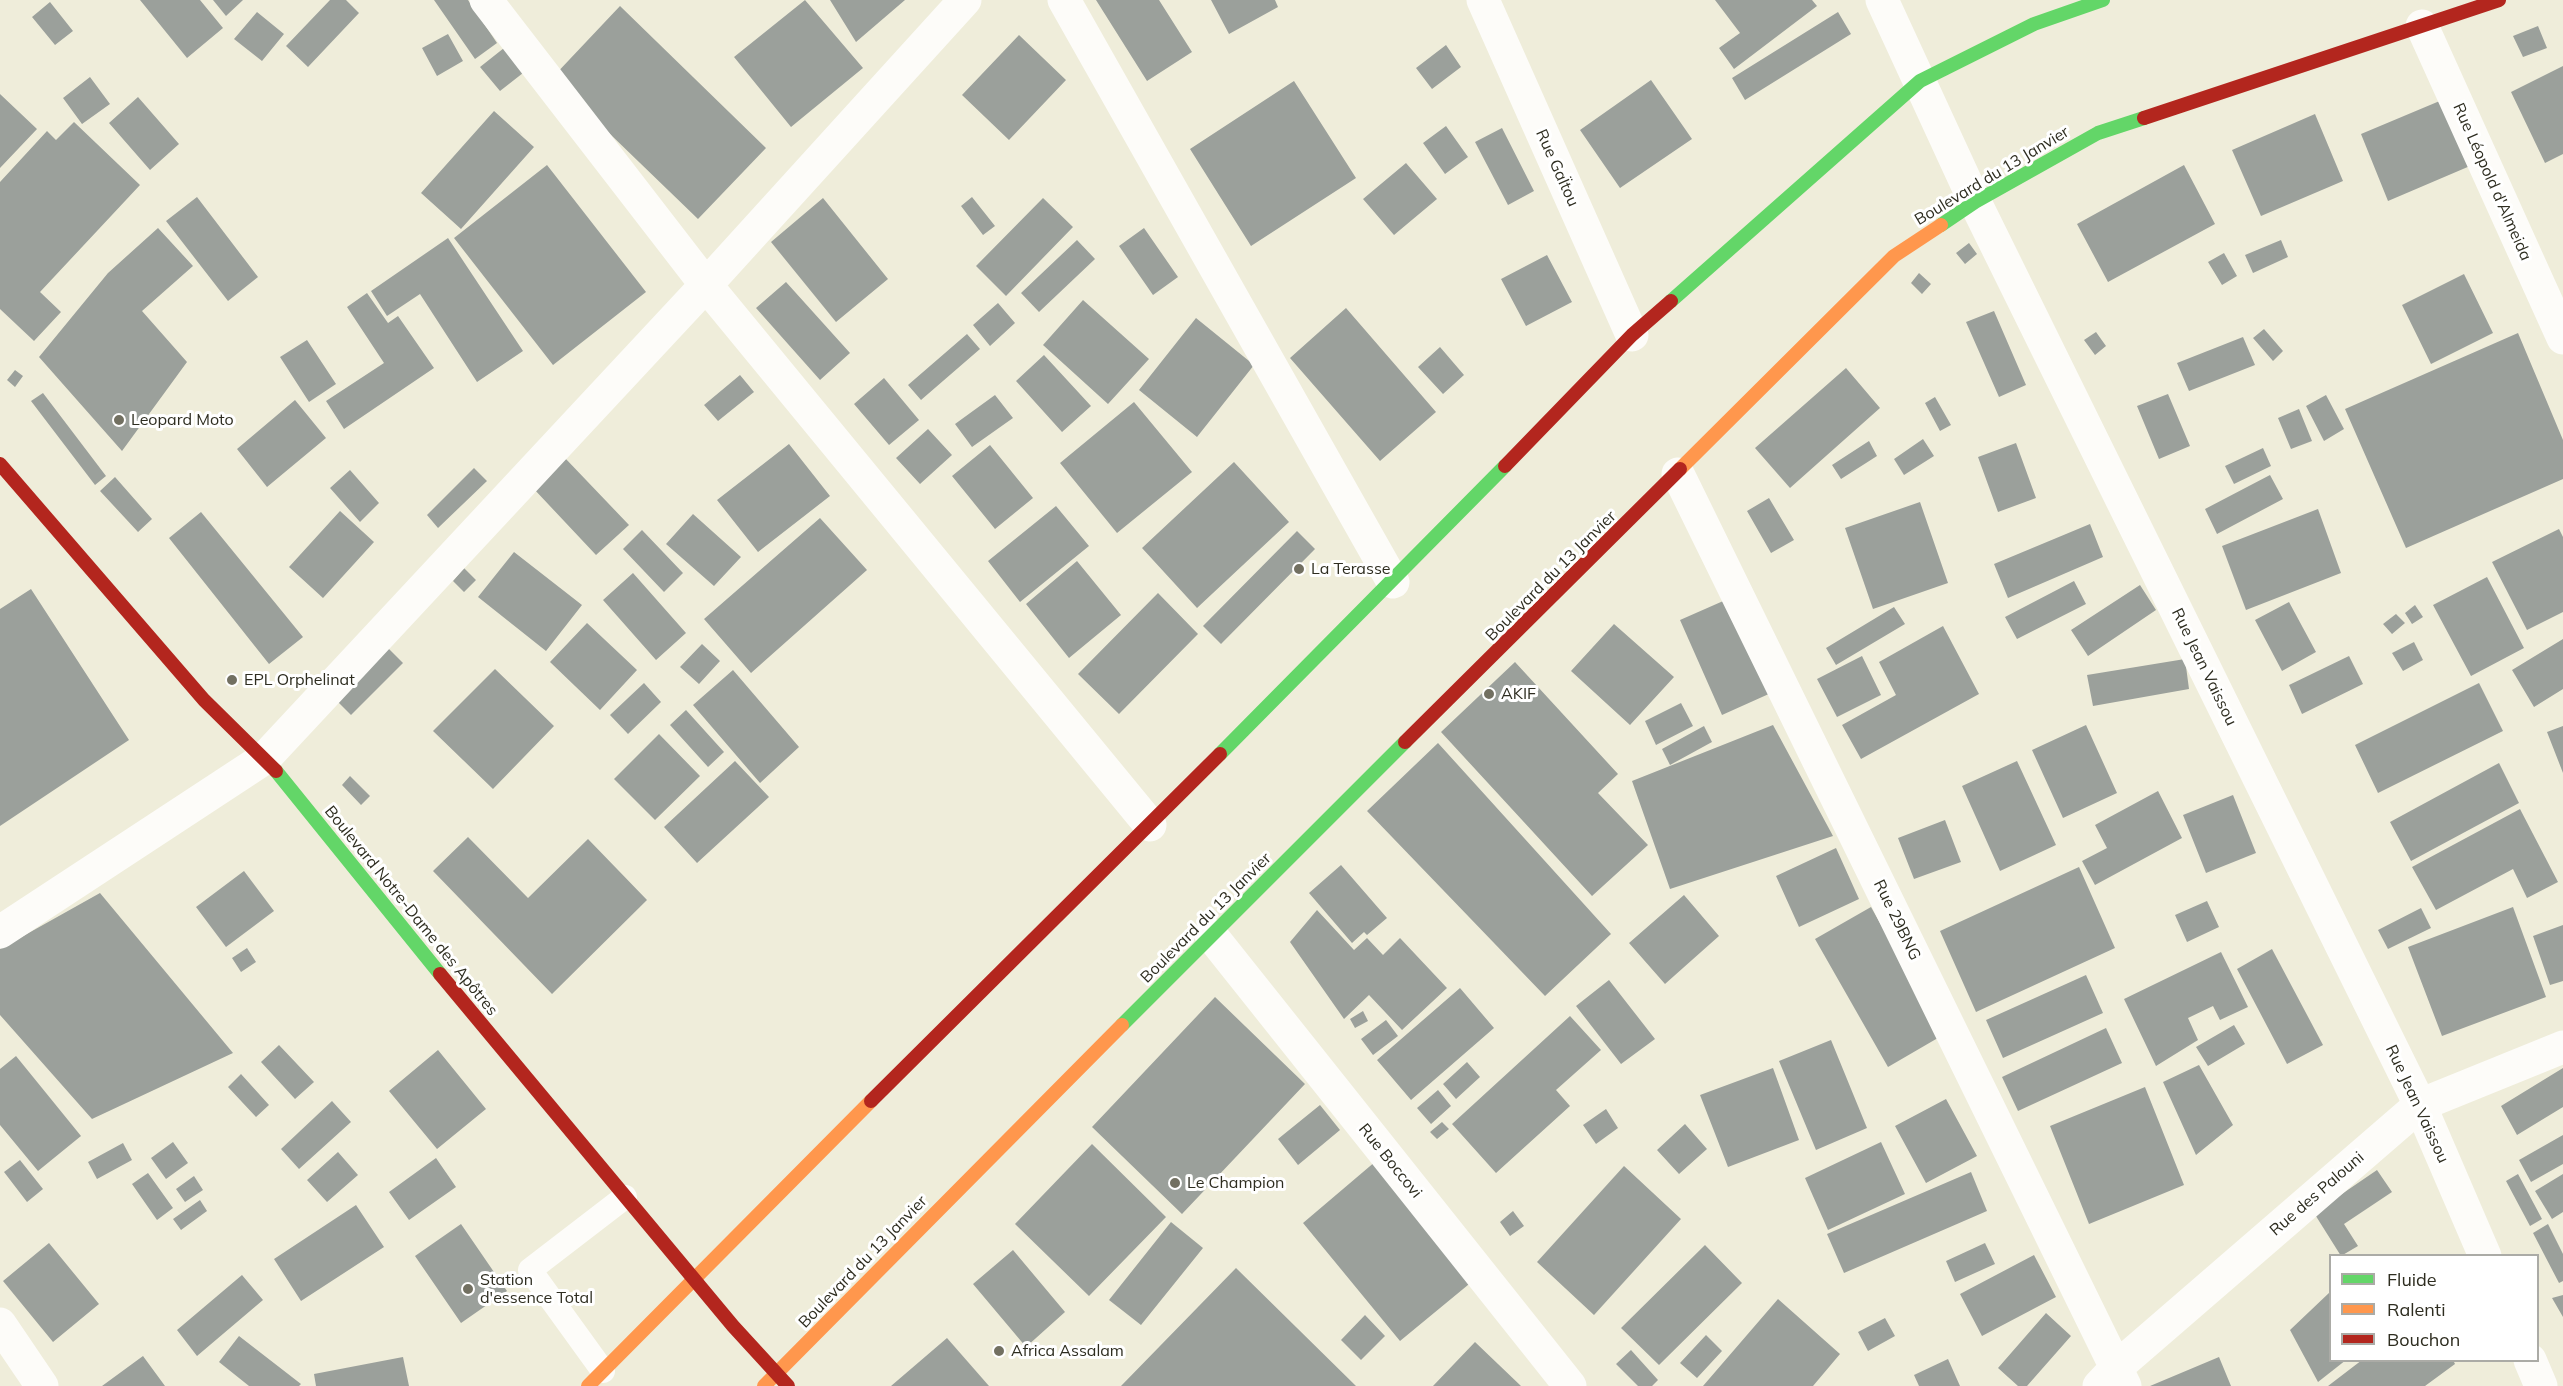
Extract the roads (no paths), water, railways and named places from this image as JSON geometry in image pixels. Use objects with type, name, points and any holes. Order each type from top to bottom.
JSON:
[{"type":"main road","points":[[596,1378],[693,1278],[1393,582],[1632,335],[1920,81],[2034,24],[2103,0]]},
{"type":"main road","name":"Boulevard du 13 Janvier","points":[[764,1386],[1211,936],[1678,474],[1894,256],[1975,202],[2098,133],[2499,0]]},
{"type":"main road","name":"Boulevard Notre-Dame des Apôtres","points":[[0,464],[204,700],[265,758],[539,1096],[788,1386]]},
{"type":"street","points":[[486,0],[706,285],[1150,825]]},
{"type":"street","points":[[0,932],[265,758],[706,285],[965,0]]},
{"type":"street","points":[[1064,0],[1393,582]]},
{"type":"street","name":"Rue GaÏtou","points":[[1483,0],[1632,335]]},
{"type":"street","name":"Rue Jean Vaissou","points":[[1882,0],[1975,202],[2420,1105],[2484,1254]]},
{"type":"street","name":"Rue Léopold d'Almeida","points":[[2422,26],[2563,338]]},
{"type":"street","name":"Rue 29BNG","points":[[1678,474],[2114,1380]]},
{"type":"street","name":"Rue Boccovi","points":[[1211,936],[1570,1386]]},
{"type":"street","name":"Rue des Palouni","points":[[2114,1380],[2420,1105],[2563,1047]]},
{"type":"street","points":[[0,1324],[42,1386]]},
{"type":"street","points":[[2531,1362],[2541,1386]]},
{"type":"lane","points":[[596,1378],[530,1270],[625,1197]]},
{"type":"place","name":"Leopard Moto","points":[[119,420]]},
{"type":"place","name":"La Terasse","points":[[1299,569]]},
{"type":"place","name":"EPL Orphelinat","points":[[232,680]]},
{"type":"place","name":"AKIF","points":[[1489,694]]},
{"type":"place","name":"Le Champion","points":[[1175,1183]]},
{"type":"place","name":"Station d'essence Total","points":[[468,1289]]},
{"type":"place","name":"Africa Assalam","points":[[999,1351]]}]
